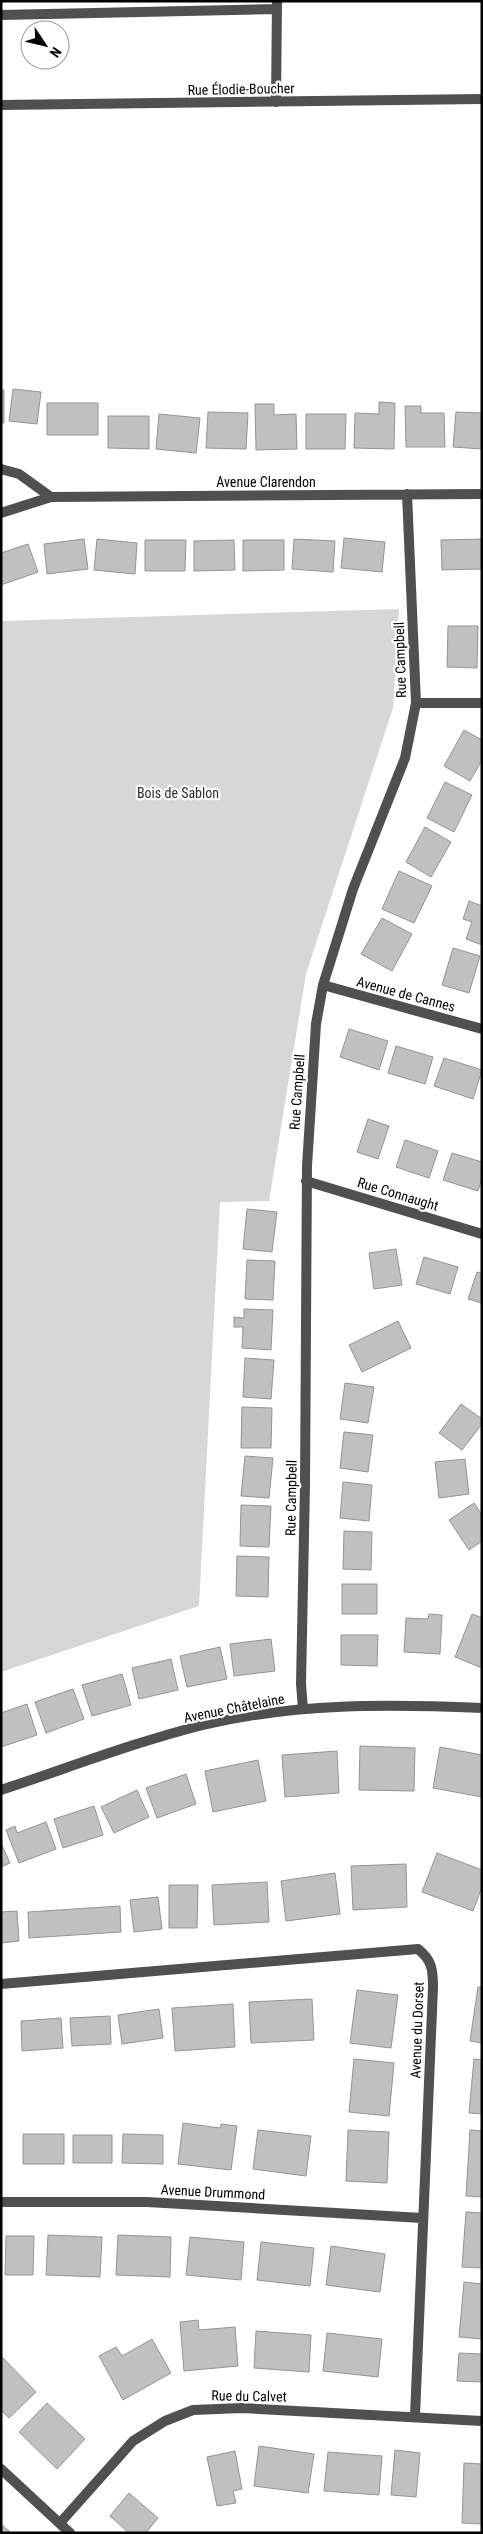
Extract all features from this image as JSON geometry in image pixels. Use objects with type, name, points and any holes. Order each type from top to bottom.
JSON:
[{"type":"street","points":[[1,15],[277,5],[276,102]]},
{"type":"street","name":"Rue Élodie-Boucher","points":[[1,105],[482,99]]},
{"type":"street","points":[[1,469],[19,474],[51,497]]},
{"type":"street","name":"Rue Campbell","points":[[303,1709],[300,1684],[306,1475],[306,1181],[316,1024],[323,985],[352,889],[405,758],[416,703],[407,494]]},
{"type":"street","name":"Avenue Clarendon","points":[[1,513],[51,497],[482,494]]},
{"type":"street","points":[[416,703],[482,703]]},
{"type":"street","name":"Avenue de Cannes","points":[[323,985],[482,1029]]},
{"type":"street","name":"Rue Connaught","points":[[306,1181],[482,1234]]},
{"type":"street","name":"Avenue Châtelaine","points":[[1,1790],[122,1749],[203,1726],[303,1709],[424,1705],[482,1708]]},
{"type":"street","name":"Avenue du Dorset","points":[[1,1984],[418,1949],[428,1957],[433,1979],[414,2416]]},
{"type":"street","name":"Avenue Drummond","points":[[1,2202],[147,2202],[422,2218]]},
{"type":"street","name":"Rue du Calvet","points":[[60,2523],[134,2441],[165,2421],[193,2410],[218,2408],[414,2416],[482,2421]]},
{"type":"street","points":[[1,2469],[70,2533]]},
{"type":"green space","name":"Bois de Sablon","points":[[399,609],[393,708],[306,974],[269,1201],[220,1202],[199,1606],[1,1672],[1,1554],[3,1552],[1,1550],[1,621]]},
{"type":"building","points":[[13,389],[41,392],[37,424],[9,421]]},
{"type":"building","points":[[1,390],[4,390],[4,423],[1,423]]},
{"type":"building","points":[[379,402],[395,403],[394,449],[354,448],[355,413],[379,414]]},
{"type":"building","points":[[47,403],[98,403],[98,435],[47,435]]},
{"type":"building","points":[[255,404],[274,404],[274,415],[296,414],[297,449],[256,450]]},
{"type":"building","points":[[405,406],[421,406],[421,413],[444,413],[445,447],[406,447]]},
{"type":"building","points":[[208,412],[248,413],[246,449],[206,448]]},
{"type":"building","points":[[456,412],[482,413],[482,449],[453,447]]},
{"type":"building","points":[[159,414],[200,418],[196,453],[156,449]]},
{"type":"building","points":[[306,414],[346,414],[345,449],[306,449]]},
{"type":"building","points":[[108,416],[149,416],[149,449],[108,448]]},
{"type":"building","points":[[344,538],[385,542],[382,572],[341,568]]},
{"type":"building","points":[[84,539],[88,569],[47,574],[44,544]]},
{"type":"building","points":[[97,539],[137,543],[135,574],[94,570]]},
{"type":"building","points":[[294,539],[335,541],[333,572],[292,569]]},
{"type":"building","points":[[482,539],[482,569],[442,570],[441,540]]},
{"type":"building","points":[[145,540],[186,540],[185,571],[145,571]]},
{"type":"building","points":[[234,540],[235,570],[194,571],[194,541]]},
{"type":"building","points":[[243,540],[284,540],[284,570],[243,571]]},
{"type":"building","points":[[28,544],[38,572],[1,585],[1,553]]},
{"type":"building","points":[[448,626],[478,626],[477,668],[447,667]]},
{"type":"building","points":[[464,730],[482,740],[482,760],[470,781],[444,766]]},
{"type":"building","points":[[445,782],[472,795],[454,832],[427,818]]},
{"type":"building","points":[[425,827],[451,842],[431,877],[406,862]]},
{"type":"building","points":[[399,871],[432,886],[414,923],[382,909]]},
{"type":"building","points":[[469,901],[482,906],[482,945],[466,939],[472,922],[463,919]]},
{"type":"building","points":[[382,918],[412,934],[392,971],[361,954]]},
{"type":"building","points":[[453,948],[480,956],[469,993],[442,985]]},
{"type":"building","points":[[349,1029],[388,1041],[379,1070],[340,1057]]},
{"type":"building","points":[[396,1046],[433,1057],[425,1084],[388,1073]]},
{"type":"building","points":[[444,1058],[482,1070],[473,1099],[434,1086]]},
{"type":"building","points":[[368,1119],[389,1126],[378,1159],[357,1152]]},
{"type":"building","points":[[405,1140],[438,1151],[429,1178],[396,1167]]},
{"type":"building","points":[[452,1153],[482,1162],[482,1178],[478,1191],[443,1180]]},
{"type":"building","points":[[247,1209],[277,1212],[272,1252],[243,1249]]},
{"type":"building","points":[[396,1249],[402,1285],[374,1289],[369,1253]]},
{"type":"building","points":[[424,1257],[458,1267],[450,1294],[416,1284]]},
{"type":"building","points":[[247,1260],[275,1261],[273,1300],[245,1299]]},
{"type":"building","points":[[477,1272],[482,1273],[482,1303],[468,1299]]},
{"type":"building","points":[[244,1309],[273,1310],[271,1350],[242,1348],[243,1327],[234,1327],[234,1317],[244,1318]]},
{"type":"building","points":[[398,1321],[411,1348],[362,1372],[349,1345]]},
{"type":"building","points":[[245,1358],[274,1360],[271,1399],[243,1397]]},
{"type":"building","points":[[345,1383],[374,1387],[368,1423],[340,1419]]},
{"type":"building","points":[[461,1404],[482,1419],[482,1424],[462,1450],[439,1433]]},
{"type":"building","points":[[242,1407],[272,1408],[271,1448],[241,1448]]},
{"type":"building","points":[[344,1432],[373,1435],[368,1472],[340,1468]]},
{"type":"building","points":[[245,1456],[273,1458],[269,1498],[241,1496]]},
{"type":"building","points":[[465,1459],[469,1494],[439,1498],[435,1462]]},
{"type":"building","points":[[343,1482],[372,1485],[369,1521],[340,1518]]},
{"type":"building","points":[[474,1503],[482,1515],[482,1541],[469,1550],[449,1520]]},
{"type":"building","points":[[241,1505],[271,1506],[269,1547],[240,1546]]},
{"type":"building","points":[[344,1531],[372,1532],[371,1570],[343,1569]]},
{"type":"building","points":[[237,1556],[269,1557],[268,1597],[236,1596]]},
{"type":"building","points":[[342,1584],[377,1584],[377,1614],[342,1614]]},
{"type":"building","points":[[429,1614],[442,1615],[440,1654],[404,1652],[406,1618],[428,1619]]},
{"type":"building","points":[[472,1614],[482,1618],[482,1668],[455,1657]]},
{"type":"building","points":[[341,1635],[378,1635],[377,1666],[341,1665]]},
{"type":"building","points":[[271,1639],[275,1671],[234,1676],[230,1644]]},
{"type":"building","points":[[220,1647],[227,1679],[187,1687],[180,1656]]},
{"type":"building","points":[[171,1659],[178,1690],[139,1699],[132,1668]]},
{"type":"building","points":[[122,1674],[131,1705],[92,1716],[82,1685]]},
{"type":"building","points":[[73,1689],[84,1719],[46,1733],[35,1702]]},
{"type":"building","points":[[27,1704],[37,1735],[1,1747],[1,1713]]},
{"type":"building","points":[[360,1746],[415,1748],[414,1791],[359,1790]]},
{"type":"building","points":[[440,1747],[482,1755],[482,1797],[433,1788]]},
{"type":"building","points":[[337,1751],[339,1793],[285,1797],[282,1755]]},
{"type":"building","points":[[258,1760],[266,1801],[213,1812],[205,1771]]},
{"type":"building","points":[[186,1774],[196,1804],[157,1818],[146,1788]]},
{"type":"building","points":[[137,1790],[149,1817],[114,1833],[101,1807]]},
{"type":"building","points":[[94,1806],[103,1835],[63,1848],[54,1819]]},
{"type":"building","points":[[46,1822],[56,1849],[19,1863],[6,1830],[15,1826],[17,1833]]},
{"type":"building","points":[[1,1843],[10,1863],[1,1867]]},
{"type":"building","points":[[437,1853],[482,1870],[482,1887],[473,1911],[422,1892]]},
{"type":"building","points":[[406,1864],[407,1907],[353,1910],[351,1866]]},
{"type":"building","points":[[335,1873],[340,1914],[286,1921],[281,1881]]},
{"type":"building","points":[[267,1882],[269,1922],[214,1925],[212,1885]]},
{"type":"building","points":[[169,1885],[198,1885],[197,1928],[169,1928]]},
{"type":"building","points":[[158,1897],[162,1929],[134,1932],[130,1900]]},
{"type":"building","points":[[120,1906],[121,1932],[29,1938],[28,1912]]},
{"type":"building","points":[[17,1911],[19,1941],[1,1943],[1,1912]]},
{"type":"building","points":[[478,1987],[482,1987],[482,2043],[470,2041]]},
{"type":"building","points":[[357,1990],[398,1995],[391,2048],[350,2043]]},
{"type":"building","points":[[312,1999],[314,2040],[251,2043],[249,2002]]},
{"type":"building","points":[[233,2004],[235,2047],[175,2051],[172,2008]]},
{"type":"building","points":[[159,2009],[163,2038],[122,2044],[118,2015]]},
{"type":"building","points":[[110,2016],[111,2044],[72,2046],[70,2018]]},
{"type":"building","points":[[61,2018],[63,2048],[22,2051],[21,2021]]},
{"type":"building","points":[[354,2059],[394,2063],[389,2116],[349,2112]]},
{"type":"building","points":[[474,2059],[482,2060],[482,2114],[469,2113]]},
{"type":"building","points":[[183,2123],[220,2128],[221,2124],[237,2126],[231,2170],[178,2164]]},
{"type":"building","points":[[258,2130],[311,2136],[306,2176],[253,2169]]},
{"type":"building","points":[[348,2130],[389,2132],[387,2183],[346,2181]]},
{"type":"building","points":[[470,2130],[482,2131],[482,2197],[466,2196]]},
{"type":"building","points":[[23,2134],[64,2134],[64,2164],[23,2164]]},
{"type":"building","points":[[123,2134],[163,2135],[163,2164],[122,2163]]},
{"type":"building","points":[[73,2135],[112,2135],[112,2163],[73,2163]]},
{"type":"building","points":[[466,2212],[482,2213],[482,2268],[462,2267]]},
{"type":"building","points":[[48,2235],[102,2237],[100,2277],[46,2275]]},
{"type":"building","points":[[118,2235],[171,2237],[170,2277],[116,2275]]},
{"type":"building","points":[[6,2236],[34,2236],[33,2275],[5,2275]]},
{"type":"building","points":[[190,2237],[244,2242],[241,2280],[186,2275]]},
{"type":"building","points":[[261,2242],[314,2248],[310,2286],[257,2280]]},
{"type":"building","points":[[331,2246],[385,2254],[380,2292],[326,2285]]},
{"type":"building","points":[[464,2282],[482,2284],[482,2339],[459,2337]]},
{"type":"building","points":[[198,2320],[199,2330],[235,2327],[238,2366],[184,2371],[180,2322]]},
{"type":"building","points":[[256,2331],[311,2335],[309,2372],[254,2368]]},
{"type":"building","points":[[327,2333],[382,2339],[378,2377],[323,2371]]},
{"type":"building","points":[[152,2339],[171,2373],[123,2400],[99,2356],[116,2347],[122,2356]]},
{"type":"building","points":[[459,2353],[482,2354],[482,2382],[457,2381]]},
{"type":"building","points":[[1,2356],[36,2392],[9,2418],[1,2410]]},
{"type":"building","points":[[47,2403],[85,2439],[57,2469],[19,2432]]},
{"type":"building","points":[[259,2446],[314,2454],[308,2493],[254,2486]]},
{"type":"building","points":[[395,2450],[420,2453],[416,2497],[391,2495]]},
{"type":"building","points":[[235,2451],[242,2489],[233,2491],[236,2503],[217,2506],[207,2457]]},
{"type":"building","points":[[328,2452],[382,2456],[379,2495],[324,2491]]},
{"type":"building","points":[[464,2463],[482,2464],[482,2524],[462,2523]]},
{"type":"building","points":[[129,2493],[158,2518],[146,2533],[129,2533],[110,2516]]},
{"type":"building","points":[[1,2524],[9,2531],[8,2533],[1,2533]]}]
